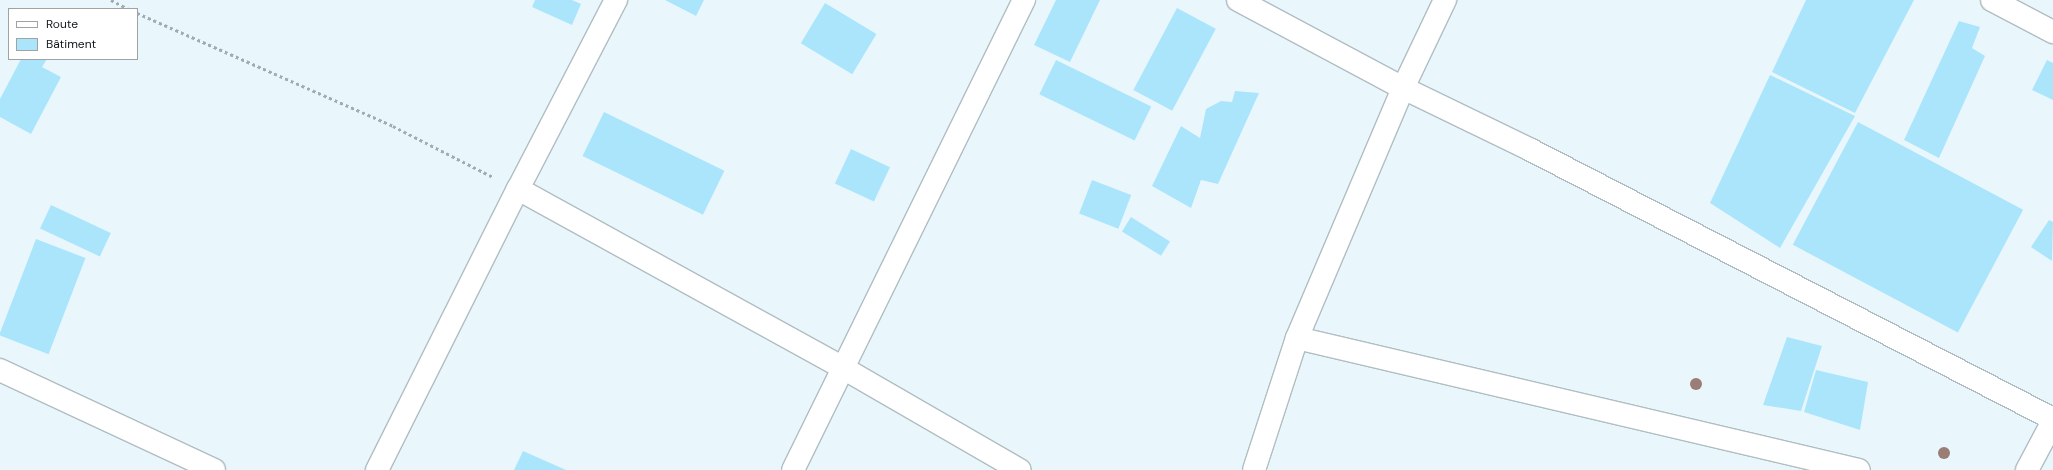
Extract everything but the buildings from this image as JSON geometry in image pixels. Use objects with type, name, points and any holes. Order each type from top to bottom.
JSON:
[{"type":"street","points":[[377,470],[518,189],[616,0]]},
{"type":"street","points":[[793,470],[1024,0]]},
{"type":"street","points":[[1238,0],[1403,88],[1530,150],[2053,420],[2027,470]]},
{"type":"street","points":[[1254,470],[1297,338],[1403,88],[1445,0]]},
{"type":"street","points":[[1992,0],[2053,32]]},
{"type":"street","points":[[518,189],[843,368],[1008,468]]},
{"type":"street","points":[[1297,338],[1859,470]]},
{"type":"street","points":[[0,370],[214,470]]},
{"type":"path","points":[[111,0],[127,8]]},
{"type":"path","points":[[138,13],[393,126],[518,189]]}]
